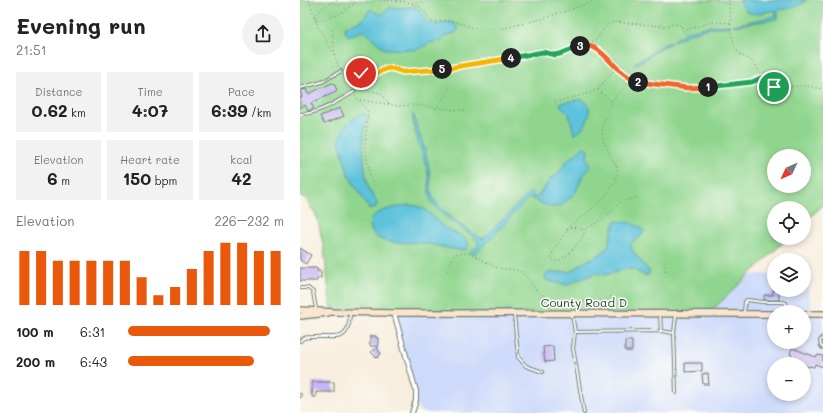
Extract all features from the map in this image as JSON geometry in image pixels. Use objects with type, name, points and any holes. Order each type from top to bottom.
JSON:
[{"type":"main road","points":[[300,310],[334,312]]},
{"type":"main road","points":[[300,316],[334,312]]},
{"type":"main road","name":"County Road D","points":[[334,312],[767,314]]},
{"type":"main road","points":[[811,314],[823,314]]},
{"type":"street","points":[[394,313],[416,392],[415,404],[412,413]]},
{"type":"lane","points":[[300,88],[322,82],[341,71]]},
{"type":"lane","points":[[300,114],[309,114],[318,111],[354,92]]},
{"type":"lane","points":[[300,288],[308,288],[313,292],[316,310]]},
{"type":"lane","points":[[744,314],[744,302],[750,299],[763,302],[783,302],[786,303],[786,305]]},
{"type":"lane","points":[[300,341],[307,337],[342,336],[347,332],[350,326],[350,312]]},
{"type":"lane","points":[[514,313],[518,357],[526,366],[543,372]]},
{"type":"lane","points":[[572,313],[575,332],[573,348],[584,413]]},
{"type":"lane","points":[[660,314],[661,332]]},
{"type":"lane","points":[[676,314],[674,333],[676,393]]},
{"type":"lane","points":[[575,332],[674,333]]},
{"type":"lane","points":[[823,338],[820,341],[823,348]]},
{"type":"path","points":[[314,17],[323,7],[337,0]]},
{"type":"path","points":[[316,21],[338,15],[360,0]]},
{"type":"path","points":[[380,0],[410,2],[421,8],[433,22],[453,21],[469,27],[496,29],[517,26],[598,0]]},
{"type":"path","points":[[729,0],[731,23],[736,50],[755,65],[761,78],[769,85],[781,88],[798,86],[823,89]]},
{"type":"path","points":[[342,75],[361,73],[375,74],[391,68],[403,72],[451,68],[543,52],[555,55],[595,41],[607,25],[614,22],[664,26],[678,24],[681,27],[689,29],[713,22],[731,23]]},
{"type":"path","points":[[681,27],[687,36]]},
{"type":"path","points":[[332,30],[335,56]]},
{"type":"path","points":[[583,45],[599,50],[616,67],[632,79],[639,82],[688,88],[752,82],[761,78]]},
{"type":"path","points":[[555,102],[590,93],[598,89],[616,67]]},
{"type":"path","points":[[632,79],[611,102],[605,118],[602,134],[616,166],[617,175],[609,193],[603,200],[569,227],[551,258],[555,262],[559,261],[575,247],[584,235],[585,230],[604,218],[621,202],[637,197]]},
{"type":"path","points":[[434,108],[439,106],[445,93],[452,86]]},
{"type":"path","points":[[353,88],[381,93],[389,105]]},
{"type":"path","points":[[598,89],[611,102]]},
{"type":"path","points":[[360,100],[389,105],[413,105],[467,112]]},
{"type":"path","points":[[569,227],[585,230]]},
{"type":"path","points":[[447,271],[455,254],[469,253],[497,268],[521,272],[526,276],[537,291],[556,302],[603,301],[607,300],[613,294]]},
{"type":"path","points":[[665,260],[665,271]]},
{"type":"shaded area","points":[[767,274],[767,297],[809,297],[813,314],[823,314],[823,413],[423,413],[415,404],[416,393],[394,313],[707,314],[749,275]]},
{"type":"green space","points":[[300,0],[823,0],[823,205],[811,216],[811,201],[767,201],[767,245],[781,245],[772,253],[767,253],[767,258],[708,314],[334,312],[330,302],[324,249],[317,217],[305,198],[300,196]]},
{"type":"water","points":[[740,0],[806,0],[797,6],[778,10],[777,19],[733,26],[776,16],[775,10],[754,14],[750,13],[746,10]]},
{"type":"water","points":[[389,8],[418,8],[421,11],[426,21],[436,25],[448,22],[454,23],[458,27],[458,30],[455,33],[445,36],[442,41],[429,43],[416,50],[385,49],[364,31],[347,35],[345,30],[345,27],[363,20],[369,10],[382,14]]},
{"type":"water","points":[[729,25],[730,27],[710,28],[685,36],[658,50],[636,65],[634,64],[642,58],[648,56],[656,48],[672,41],[686,32],[708,26]]},
{"type":"water","points":[[581,99],[589,107],[589,117],[584,127],[574,134],[569,114],[560,105],[561,103]]},
{"type":"water","points":[[361,114],[365,114],[367,117],[363,144],[365,171],[369,189],[377,203],[376,207],[372,209],[369,209],[348,174],[339,140],[347,124]]},
{"type":"water","points":[[413,115],[425,149],[430,170],[432,196],[440,207],[454,220],[483,239],[530,192],[534,197],[537,197],[550,179],[558,174],[566,162],[584,147],[588,149],[587,158],[590,163],[590,167],[581,179],[576,192],[561,206],[552,207],[529,197],[474,254],[470,252],[478,246],[478,241],[443,214],[431,201],[427,167],[414,127]]},
{"type":"water","points":[[408,205],[417,206],[426,210],[445,228],[465,238],[469,245],[466,250],[426,244],[388,241],[379,238],[374,234],[370,222],[373,217],[383,211]]},
{"type":"water","points":[[616,221],[627,222],[639,226],[644,231],[641,236],[631,243],[631,249],[649,271],[649,274],[645,276],[633,269],[605,275],[596,273],[582,279],[578,279],[567,285],[545,279],[546,274],[574,270],[605,250]]},
{"type":"building","points":[[332,83],[337,90],[336,92],[311,103],[314,108],[308,111],[305,105],[300,108],[300,98],[302,97],[300,91],[306,89],[308,94]]},
{"type":"building","points":[[340,108],[344,116],[324,124],[320,116]]},
{"type":"building","points":[[300,248],[311,255],[306,264],[300,260]]},
{"type":"building","points":[[300,268],[317,268],[317,271],[321,271],[321,278],[317,278],[317,281],[300,281]]},
{"type":"building","points":[[764,295],[767,295],[767,297],[779,297],[779,300],[764,300]]},
{"type":"building","points":[[370,336],[376,336],[376,338],[378,338],[378,346],[370,346]]},
{"type":"building","points":[[625,341],[632,341],[632,351],[625,351]]},
{"type":"building","points":[[378,346],[378,350],[381,354],[377,358],[371,352]]},
{"type":"building","points":[[553,346],[554,361],[545,362],[543,347]]},
{"type":"building","points":[[792,349],[795,349],[816,357],[817,355],[823,356],[823,367],[815,364],[814,367],[811,366],[811,357],[791,357],[792,355],[790,354]]},
{"type":"building","points":[[685,363],[702,363],[702,371],[685,372]]},
{"type":"building","points":[[708,373],[709,384],[703,384],[702,374]]},
{"type":"building","points":[[312,382],[334,382],[334,392],[316,392],[316,397],[312,397]]},
{"type":"route","points":[[361,73],[375,74],[391,68],[403,72],[451,68],[543,52],[555,55],[583,45],[599,50],[616,67],[632,79],[639,82],[688,88],[752,82],[761,78],[764,82],[774,87]]}]
